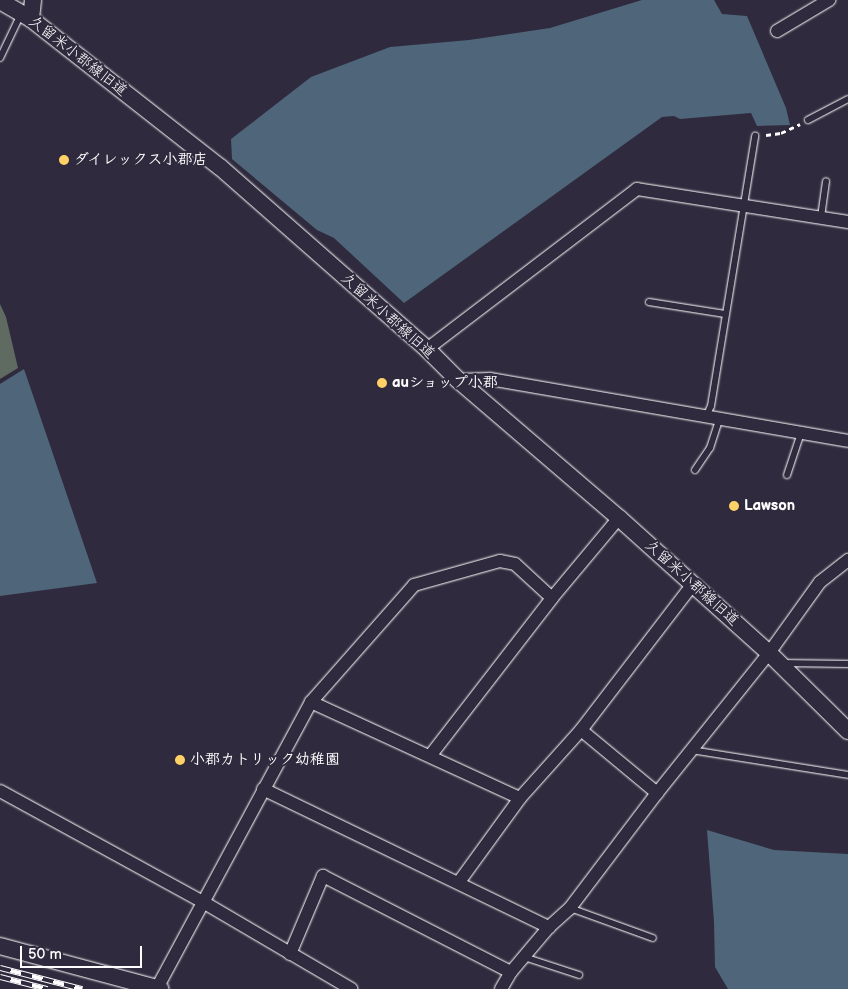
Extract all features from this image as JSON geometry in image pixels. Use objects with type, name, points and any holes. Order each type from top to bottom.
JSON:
[{"type":"street","points":[[27,16],[33,0]]},
{"type":"street","points":[[778,31],[829,0]]},
{"type":"street","name":"久留米小郡線旧道","points":[[0,1],[27,16],[220,167],[427,349],[458,380],[693,584],[775,658],[848,731]]},
{"type":"street","points":[[427,349],[637,189],[848,222]]},
{"type":"street","points":[[458,380],[490,379],[848,441]]},
{"type":"street","points":[[430,756],[552,598],[619,518]]},
{"type":"street","points":[[500,989],[511,972],[549,927],[570,908],[691,750],[775,658],[820,582],[848,560]]},
{"type":"street","points":[[0,946],[159,989],[203,902],[311,702],[414,585],[500,561],[515,564],[552,598]]},
{"type":"street","points":[[459,882],[520,798],[581,730],[693,584]]},
{"type":"street","points":[[311,702],[520,798]]},
{"type":"street","points":[[581,730],[657,793]]},
{"type":"street","points":[[263,789],[549,927]]},
{"type":"street","points":[[0,791],[203,902],[351,989]]},
{"type":"street","points":[[290,954],[323,876],[511,972]]},
{"type":"lane","points":[[0,58],[27,16]]},
{"type":"lane","points":[[808,120],[848,98]]},
{"type":"lane","points":[[695,470],[710,448],[713,418],[711,406],[742,204],[755,136]]},
{"type":"lane","points":[[821,217],[826,181]]},
{"type":"lane","points":[[650,302],[725,314]]},
{"type":"lane","points":[[786,475],[801,433]]},
{"type":"lane","points":[[775,658],[848,664]]},
{"type":"lane","points":[[691,750],[848,775]]},
{"type":"lane","points":[[570,908],[653,938]]},
{"type":"lane","points":[[524,957],[579,975]]},
{"type":"path","points":[[755,136],[781,133],[808,120]]},
{"type":"green space","points":[[0,304],[6,317],[18,368],[0,379]]},
{"type":"water","points":[[642,0],[714,0],[722,14],[747,16],[786,108],[790,125],[757,126],[751,113],[680,119],[674,116],[662,117],[404,303],[334,238],[317,230],[232,159],[231,139],[311,77],[390,47],[469,40],[550,28]]},
{"type":"water","points":[[24,369],[97,583],[0,596],[0,384]]},
{"type":"water","points":[[707,830],[774,850],[848,854],[848,989],[728,989],[715,967],[714,922]]},
{"type":"railway","points":[[0,968],[82,989]]},
{"type":"railway","points":[[0,977],[47,989]]},
{"type":"place","name":"ダイレックス小郡店","points":[[64,160]]},
{"type":"place","name":"auショップ小郡","points":[[382,383]]},
{"type":"place","name":"Lawson","points":[[734,506]]},
{"type":"place","name":"小郡カトリック幼稚園","points":[[180,760]]}]
